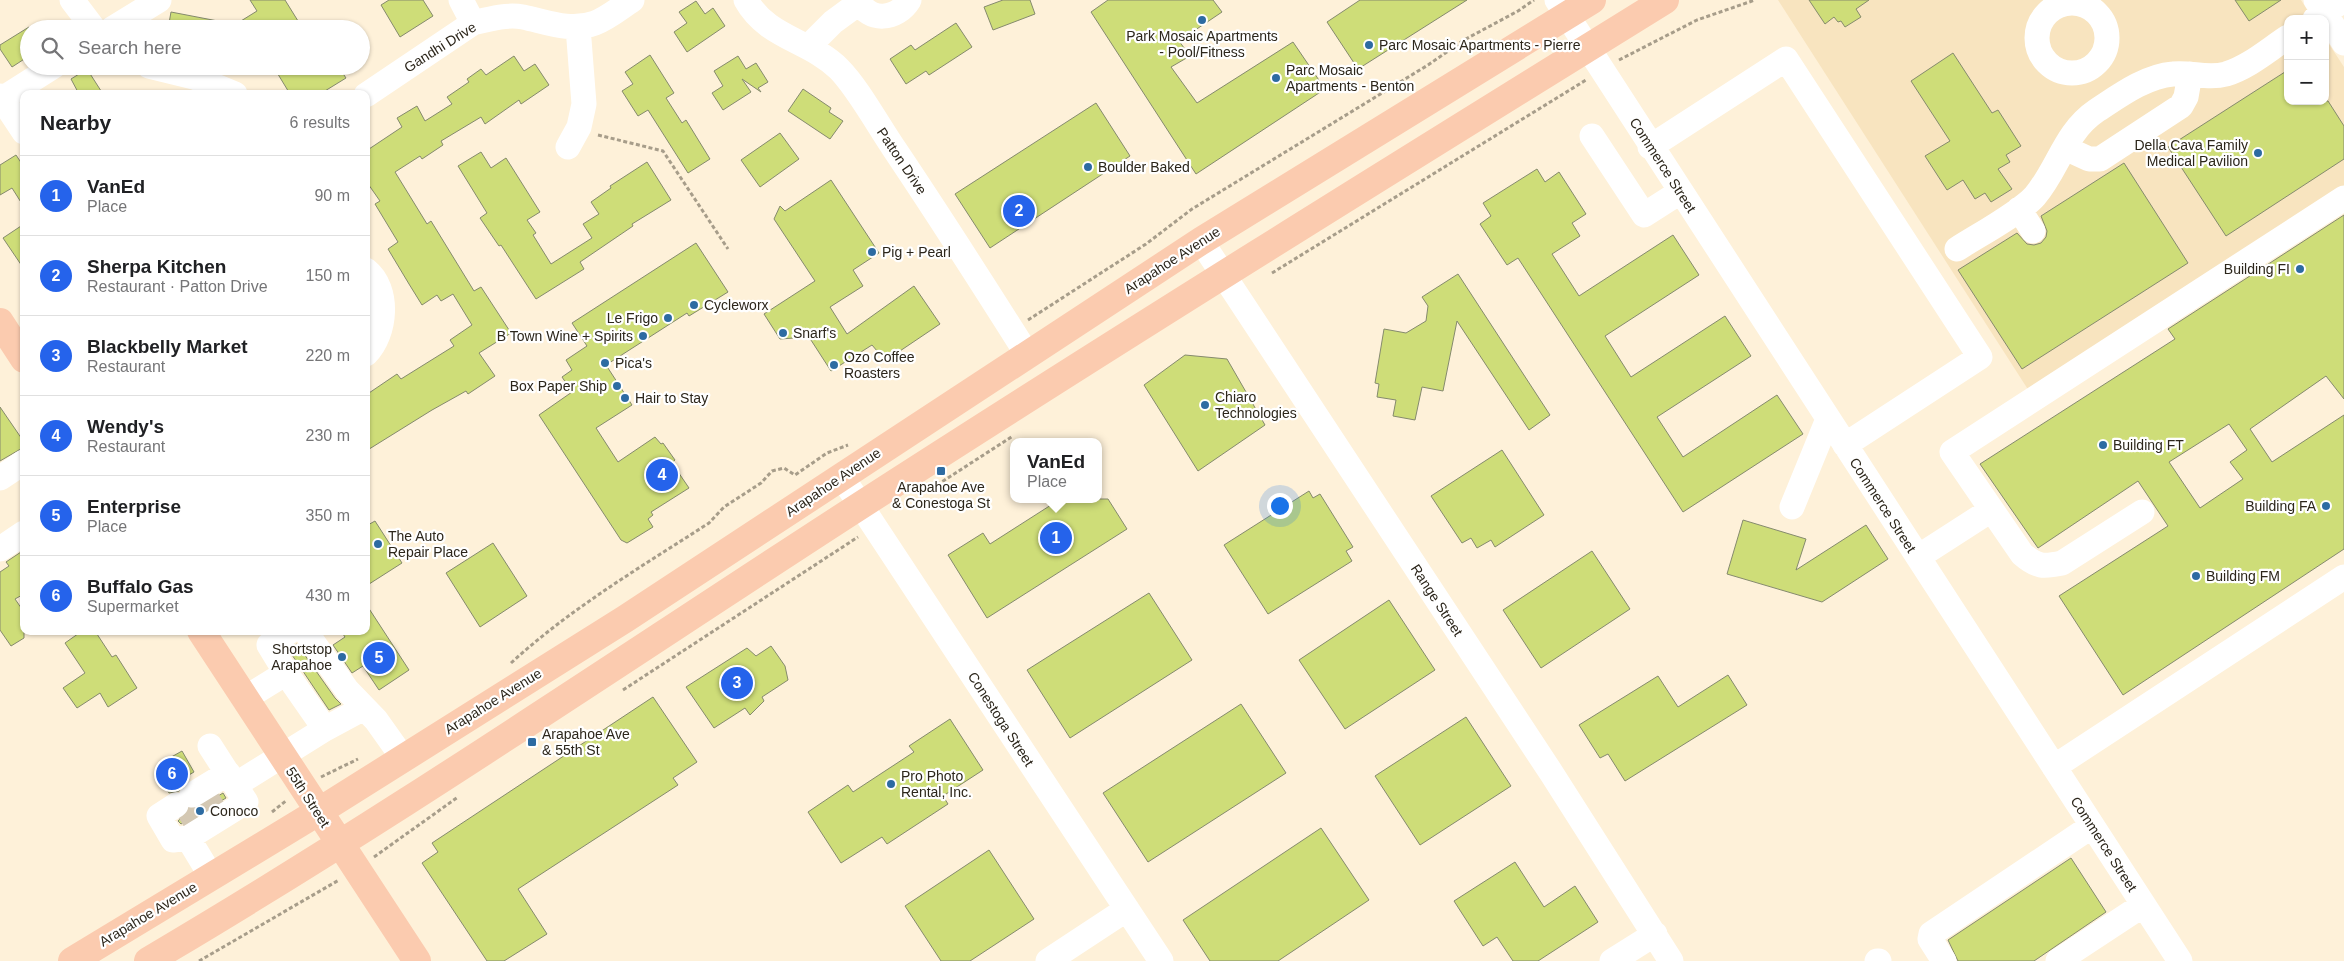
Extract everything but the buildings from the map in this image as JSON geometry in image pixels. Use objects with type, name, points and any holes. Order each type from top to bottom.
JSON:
[{"type":"main road","name":"Arapahoe Avenue","points":[[72,961],[318,812],[633,614],[1027,354],[1561,8],[1592,0]]},
{"type":"main road","points":[[148,961],[340,845],[861,505],[1223,274],[1594,59],[1665,0]]},
{"type":"main road","points":[[0,322],[20,354]]},
{"type":"main road","name":"55th Street","points":[[203,635],[417,961]]},
{"type":"street","points":[[72,0],[87,20]]},
{"type":"street","points":[[127,20],[159,0]]},
{"type":"street","points":[[461,0],[473,23]]},
{"type":"street","name":"Gandhi Drive","points":[[370,92],[473,23],[492,17],[521,16],[554,25],[578,27],[596,22],[632,0]]},
{"type":"street","name":"Patton Drive","points":[[746,0],[754,15],[771,28],[808,47],[839,69],[1027,354]]},
{"type":"street","points":[[808,47],[833,22],[859,1],[872,14],[889,16],[904,7],[909,0]]},
{"type":"street","name":"Commerce Street","points":[[1561,8],[2144,905],[2173,958]]},
{"type":"street","points":[[2325,8],[2344,44]]},
{"type":"street","points":[[573,137],[584,104],[578,27]]},
{"type":"street","points":[[1956,249],[2034,198],[2079,126],[2094,112],[2151,78],[2172,74],[2214,76],[2236,70],[2284,40]]},
{"type":"street","points":[[1650,147],[1786,59],[1980,357],[1844,445]]},
{"type":"street","points":[[2090,68],[2111,102]]},
{"type":"street","points":[[2064,148],[2090,159],[2100,159],[2181,106],[2186,96],[2190,74]]},
{"type":"street","points":[[20,126],[1,98],[39,75]]},
{"type":"street","points":[[183,75],[225,90]]},
{"type":"street","points":[[1592,136],[1644,215],[1680,192]]},
{"type":"street","points":[[2142,512],[2062,563],[2049,566],[2034,564],[2022,554],[1952,452],[2344,198]]},
{"type":"street","points":[[2019,209],[2033,231]]},
{"type":"street","name":"Range Street","points":[[1201,241],[1671,961]]},
{"type":"street","points":[[370,276],[382,294],[382,323],[370,351]]},
{"type":"street","points":[[1792,507],[1828,419]]},
{"type":"street","points":[[0,478],[20,465]]},
{"type":"street","name":"Conestoga Street","points":[[842,477],[1161,961]]},
{"type":"street","points":[[1918,558],[1991,510]]},
{"type":"street","points":[[0,548],[20,536]]},
{"type":"street","points":[[2054,766],[2344,577]]},
{"type":"street","points":[[284,635],[269,645],[286,674],[325,729]]},
{"type":"street","points":[[308,635],[346,690],[376,720],[403,758]]},
{"type":"street","points":[[244,699],[286,674]]},
{"type":"street","points":[[200,812],[232,779],[281,756],[364,708]]},
{"type":"street","points":[[200,812],[246,802],[210,746]]},
{"type":"street","points":[[200,812],[211,876]]},
{"type":"street","points":[[1944,961],[1930,939],[1931,934],[2092,826]]},
{"type":"street","points":[[2058,961],[2144,905]]},
{"type":"street","points":[[1048,961],[1127,909]]},
{"type":"street","points":[[1612,961],[1655,934]]},
{"type":"path","points":[[1012,331],[1146,244],[1192,209],[1428,65],[1464,40],[1518,12],[1534,0]]},
{"type":"path","points":[[1266,276],[1390,202],[1594,59],[1636,50],[1697,20],[1755,0]]},
{"type":"path","points":[[573,137],[607,139],[662,151],[728,249]]},
{"type":"path","points":[[1011,438],[1017,434]]},
{"type":"path","points":[[922,494],[1010,438]]},
{"type":"path","points":[[508,666],[536,640],[567,616],[709,523],[724,507],[761,483],[772,471],[784,468],[795,475],[827,453],[854,442]]},
{"type":"path","points":[[617,693],[843,546],[876,528]]},
{"type":"path","points":[[271,813],[302,788],[332,770],[360,758]]},
{"type":"path","points":[[199,961],[357,870],[463,794]]},
{"type":"shaded area","points":[[1778,0],[2301,0],[2310,15],[2284,15],[2284,105],[2329,105],[2329,44],[2344,67],[2344,187],[2029,391]]},
{"type":"tunnel","points":[[206,797],[216,813]]},
{"type":"tunnel","points":[[183,801],[197,824]]},
{"type":"place","name":"Park Mosaic Apartments - Pool/Fitness","points":[[1202,20]]},
{"type":"place","name":"Parc Mosaic Apartments - Pierre","points":[[1369,45]]},
{"type":"place","name":"Parc Mosaic Apartments - Benton","points":[[1276,78]]},
{"type":"place","name":"Della Cava Family Medical Pavilion","points":[[2258,153]]},
{"type":"place","name":"Boulder Baked","points":[[1088,167]]},
{"type":"place","name":"Sherpa Kitchen","points":[[1019,211]]},
{"type":"place","name":"Pig + Pearl","points":[[872,252]]},
{"type":"place","name":"Building FI","points":[[2300,269]]},
{"type":"place","name":"Cycleworx","points":[[694,305]]},
{"type":"place","name":"Le Frigo","points":[[668,318]]},
{"type":"place","name":"Snarf's","points":[[783,333]]},
{"type":"place","name":"B Town Wine + Spirits","points":[[643,336]]},
{"type":"place","name":"Pica's","points":[[605,363]]},
{"type":"place","name":"Ozo Coffee Roasters","points":[[834,365]]},
{"type":"place","name":"Box Paper Ship","points":[[617,386]]},
{"type":"place","name":"Hair to Stay","points":[[625,398]]},
{"type":"place","name":"Chiaro Technologies","points":[[1205,405]]},
{"type":"place","name":"Building FT","points":[[2103,445]]},
{"type":"place","name":"Arapahoe Ave & Conestoga St","points":[[941,471]]},
{"type":"place","name":"Wendy's","points":[[662,475]]},
{"type":"place","name":"Building FA","points":[[2326,506]]},
{"type":"place","name":"VanEd","points":[[1056,538]]},
{"type":"place","name":"The Auto Repair Place","points":[[378,544]]},
{"type":"place","name":"Building FM","points":[[2196,576]]},
{"type":"place","name":"Shortstop Arapahoe","points":[[342,657]]},
{"type":"place","name":"Enterprise","points":[[379,658]]},
{"type":"place","name":"Blackbelly Market","points":[[737,683]]},
{"type":"place","name":"Arapahoe Ave & 55th St","points":[[532,742]]},
{"type":"place","name":"Buffalo Gas","points":[[172,774]]},
{"type":"place","name":"Pro Photo Rental, Inc.","points":[[891,784]]},
{"type":"place","name":"Conoco","points":[[200,811]]}]
